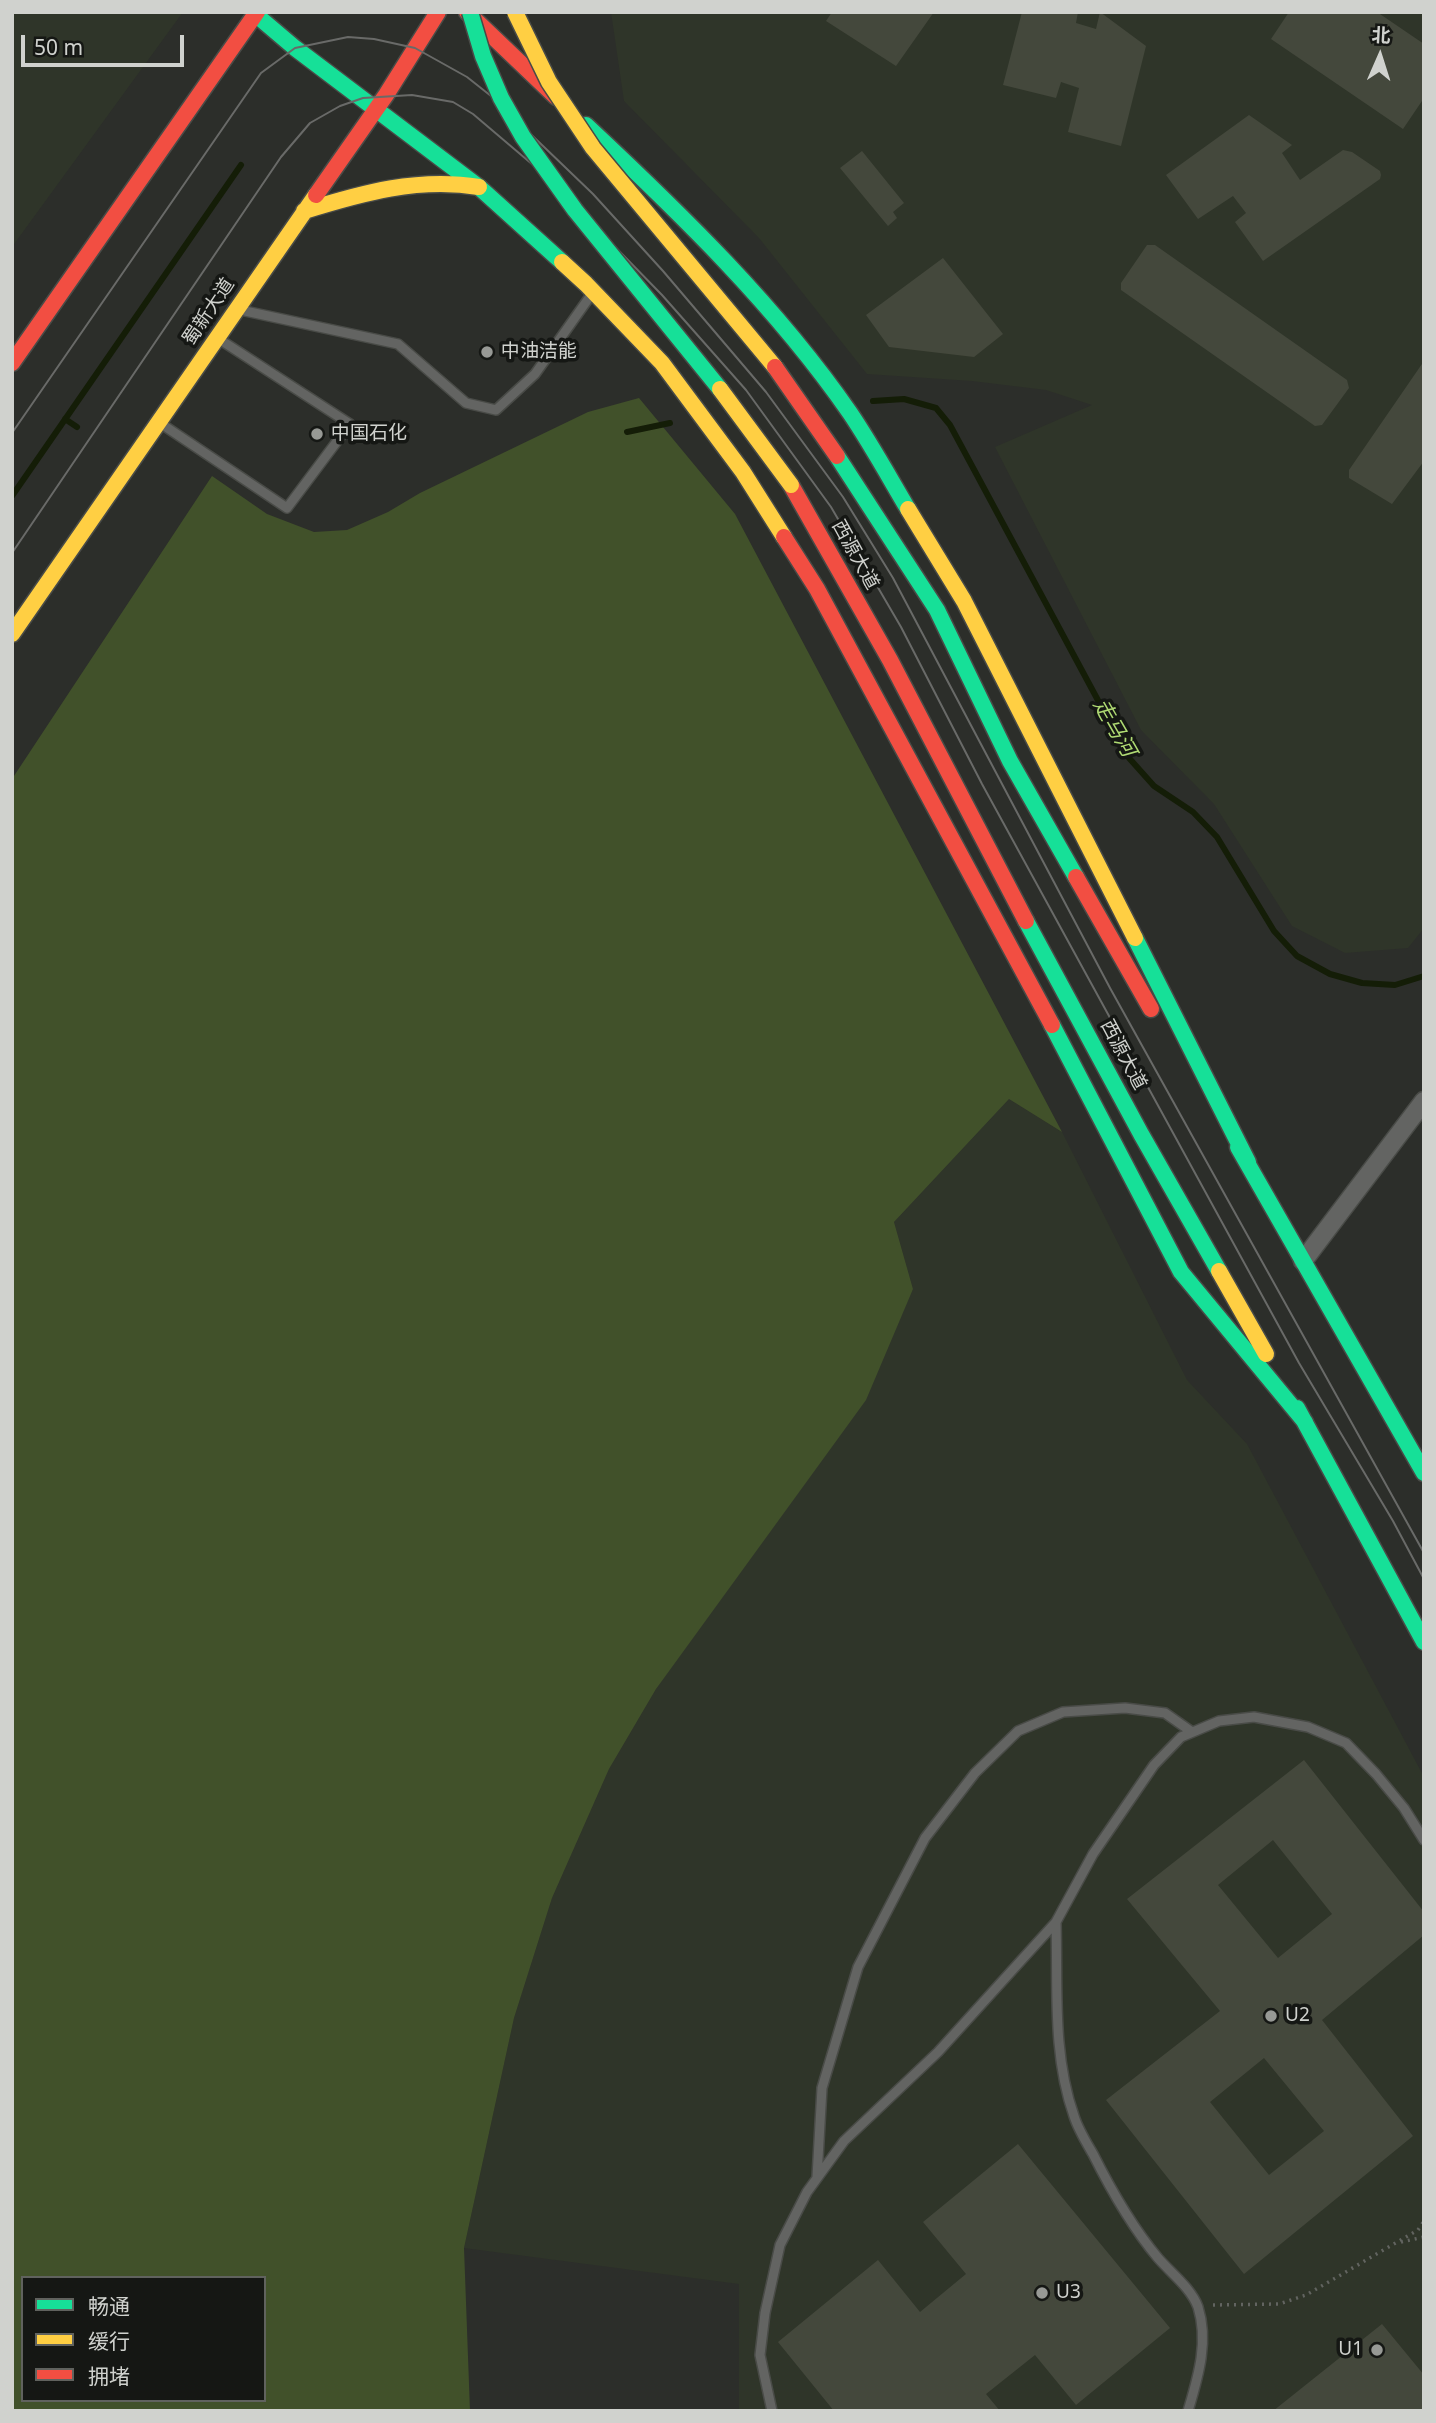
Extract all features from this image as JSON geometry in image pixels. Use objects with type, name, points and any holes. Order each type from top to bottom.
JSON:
[{"type":"main road","name":"蜀新大道","points":[[12,634],[386,95],[438,12]]},
{"type":"main road","points":[[468,12],[683,216],[779,323],[850,413],[964,601],[1248,1161]]},
{"type":"main road","name":"西源大道","points":[[468,12],[490,74],[537,161],[577,214],[729,399],[791,485],[890,660],[1007,887],[1141,1134],[1305,1422],[1424,1643]]},
{"type":"main road","name":"西源大道","points":[[515,12],[549,82],[593,149],[772,363],[837,456],[937,610],[1010,761],[1162,1027],[1248,1161],[1424,1473]]},
{"type":"main road","points":[[12,363],[256,13],[295,48],[480,188],[593,292],[662,363],[743,472],[817,589],[1038,998],[1181,1272],[1305,1422]]},
{"type":"main road","points":[[304,211],[357,193],[423,183],[461,183],[480,188]]},
{"type":"street","points":[[1303,1261],[1424,1101]]},
{"type":"lane","points":[[236,309],[398,344],[466,403],[496,410],[535,374],[593,292]]},
{"type":"lane","points":[[159,422],[287,508],[350,424],[217,338]]},
{"type":"lane","points":[[817,2179],[822,2088],[858,1967],[925,1838],[975,1773],[1018,1731],[1063,1712],[1125,1708],[1165,1713],[1192,1732]]},
{"type":"lane","points":[[772,2411],[760,2354],[765,2313],[780,2245],[807,2192],[844,2141],[938,2052],[1056,1922],[1093,1854],[1154,1765],[1181,1737],[1219,1721],[1254,1717],[1308,1727],[1346,1743],[1404,1808],[1424,1840]]},
{"type":"lane","points":[[1056,1922],[1058,2031],[1063,2084],[1075,2120],[1111,2190],[1157,2256],[1197,2305],[1203,2335],[1202,2360],[1188,2411]]},
{"type":"path","points":[[1197,2305],[1279,2304],[1306,2295],[1418,2230],[1424,2221]]},
{"type":"path","points":[[1395,2244],[1424,2237]]},
{"type":"shaded area","points":[[12,12],[183,12],[12,247]]},
{"type":"shaded area","points":[[611,12],[1424,12],[1424,928],[1408,948],[1345,953],[1292,926],[1214,804],[1141,730],[995,447],[1092,405],[1046,390],[972,381],[867,374],[759,238],[624,101]]},
{"type":"shaded area","points":[[1009,1099],[1062,1132],[1187,1380],[1247,1444],[1424,1777],[1424,2411],[739,2411],[739,2284],[464,2248],[514,2018],[552,1898],[609,1769],[656,1689],[913,1289],[894,1222]]},
{"type":"green space","points":[[639,398],[735,514],[1062,1132],[1009,1099],[894,1222],[913,1289],[866,1400],[656,1689],[609,1769],[552,1898],[514,2018],[464,2248],[470,2411],[12,2411],[12,779],[212,476],[267,514],[314,532],[347,530],[388,512],[420,493],[588,412]]},
{"type":"building","points":[[832,12],[934,12],[896,66],[826,21]]},
{"type":"building","points":[[1022,12],[1078,12],[1076,23],[1096,29],[1100,12],[1146,46],[1121,146],[1068,132],[1079,88],[1061,82],[1056,98],[1003,85]]},
{"type":"building","points":[[1289,12],[1377,12],[1424,44],[1424,98],[1403,129],[1271,39]]},
{"type":"building","points":[[1249,115],[1292,145],[1282,153],[1300,180],[1343,150],[1352,152],[1380,171],[1381,175],[1380,179],[1263,261],[1235,222],[1246,213],[1233,196],[1198,219],[1166,175]]},
{"type":"building","points":[[862,151],[904,203],[893,212],[897,218],[888,226],[840,168]]},
{"type":"building","points":[[1147,245],[1155,245],[1347,380],[1349,388],[1322,425],[1315,426],[1121,290],[1121,283]]},
{"type":"building","points":[[943,258],[1003,334],[974,357],[889,347],[866,315]]},
{"type":"building","points":[[1424,361],[1424,461],[1392,504],[1349,478],[1349,470]]},
{"type":"building","name":"U2","points":[[1304,1760],[1424,1912],[1424,1935],[1322,2020],[1413,2136],[1244,2274],[1106,2100],[1220,2011],[1127,1899]],"holes":[[[1273,1840],[1332,1914],[1278,1958],[1218,1885]],[[1264,2058],[1324,2131],[1269,2175],[1210,2102]]]},
{"type":"building","name":"U3","points":[[1018,2144],[1170,2328],[1076,2405],[1035,2355],[986,2394],[1000,2411],[834,2411],[778,2342],[878,2260],[920,2312],[966,2274],[923,2222]]},
{"type":"building","name":"U1","points":[[1382,2324],[1424,2375],[1424,2411],[1273,2411]]},
{"type":"waterway","points":[[12,496],[241,165]]},
{"type":"waterway","name":"走马河","points":[[873,401],[904,399],[936,408],[950,425],[1129,758],[1154,786],[1193,812],[1217,837],[1274,931],[1297,956],[1330,974],[1362,983],[1395,985],[1424,976]]},
{"type":"waterway","name":"走马河","points":[[65,419],[77,427]]},
{"type":"waterway","name":"走马河","points":[[627,432],[670,423]]},
{"type":"tram line","points":[[12,433],[261,73],[295,48],[348,37],[374,39],[415,48],[467,77],[491,96],[593,194],[663,271],[766,392],[843,497],[893,578],[1110,988],[1424,1553]]},
{"type":"tram line","points":[[12,553],[281,157],[310,123],[340,106],[363,98],[412,95],[453,102],[473,114],[546,176],[662,295],[746,390],[831,507],[901,627],[982,784],[1299,1363],[1393,1521],[1424,1579]]},
{"type":"traffic: fast","points":[[470,12],[483,56],[501,98],[523,137],[575,210],[720,389]]},
{"type":"traffic: fast","points":[[255,14],[295,48],[480,188],[562,262]]},
{"type":"traffic: fast","points":[[586,125],[692,227],[791,335],[850,413],[908,509]]},
{"type":"traffic: fast","points":[[837,456],[937,610],[1010,761],[1076,877]]},
{"type":"traffic: fast","points":[[1026,921],[1141,1134],[1219,1271]]},
{"type":"traffic: fast","points":[[1135,938],[1248,1162]]},
{"type":"traffic: fast","points":[[1052,1025],[1181,1272],[1305,1422]]},
{"type":"traffic: fast","points":[[1238,1147],[1424,1473]]},
{"type":"traffic: fast","points":[[1297,1408],[1424,1642]]},
{"type":"traffic: slow","points":[[515,12],[549,82],[593,148],[775,367]]},
{"type":"traffic: slow","points":[[304,211],[390,188],[434,184],[479,187]]},
{"type":"traffic: slow","points":[[12,634],[316,195]]},
{"type":"traffic: slow","points":[[562,262],[662,363],[743,472],[784,537]]},
{"type":"traffic: slow","points":[[720,389],[791,485]]},
{"type":"traffic: slow","points":[[908,509],[964,601],[1135,938]]},
{"type":"traffic: slow","points":[[1219,1271],[1266,1354]]},
{"type":"traffic: jam","points":[[12,363],[257,12]]},
{"type":"traffic: jam","points":[[316,195],[386,95],[438,12]]},
{"type":"traffic: jam","points":[[467,12],[556,97]]},
{"type":"traffic: jam","points":[[775,367],[837,456]]},
{"type":"traffic: jam","points":[[791,485],[890,660],[1026,921]]},
{"type":"traffic: jam","points":[[784,537],[817,589],[1052,1025]]},
{"type":"traffic: jam","points":[[1076,877],[1151,1009]]},
{"type":"place","name":"中油洁能","points":[[487,352]]},
{"type":"place","name":"中国石化","points":[[317,434]]},
{"type":"place","name":"U2","points":[[1271,2016]]},
{"type":"place","name":"U3","points":[[1042,2293]]},
{"type":"place","name":"U1","points":[[1377,2350]]}]
